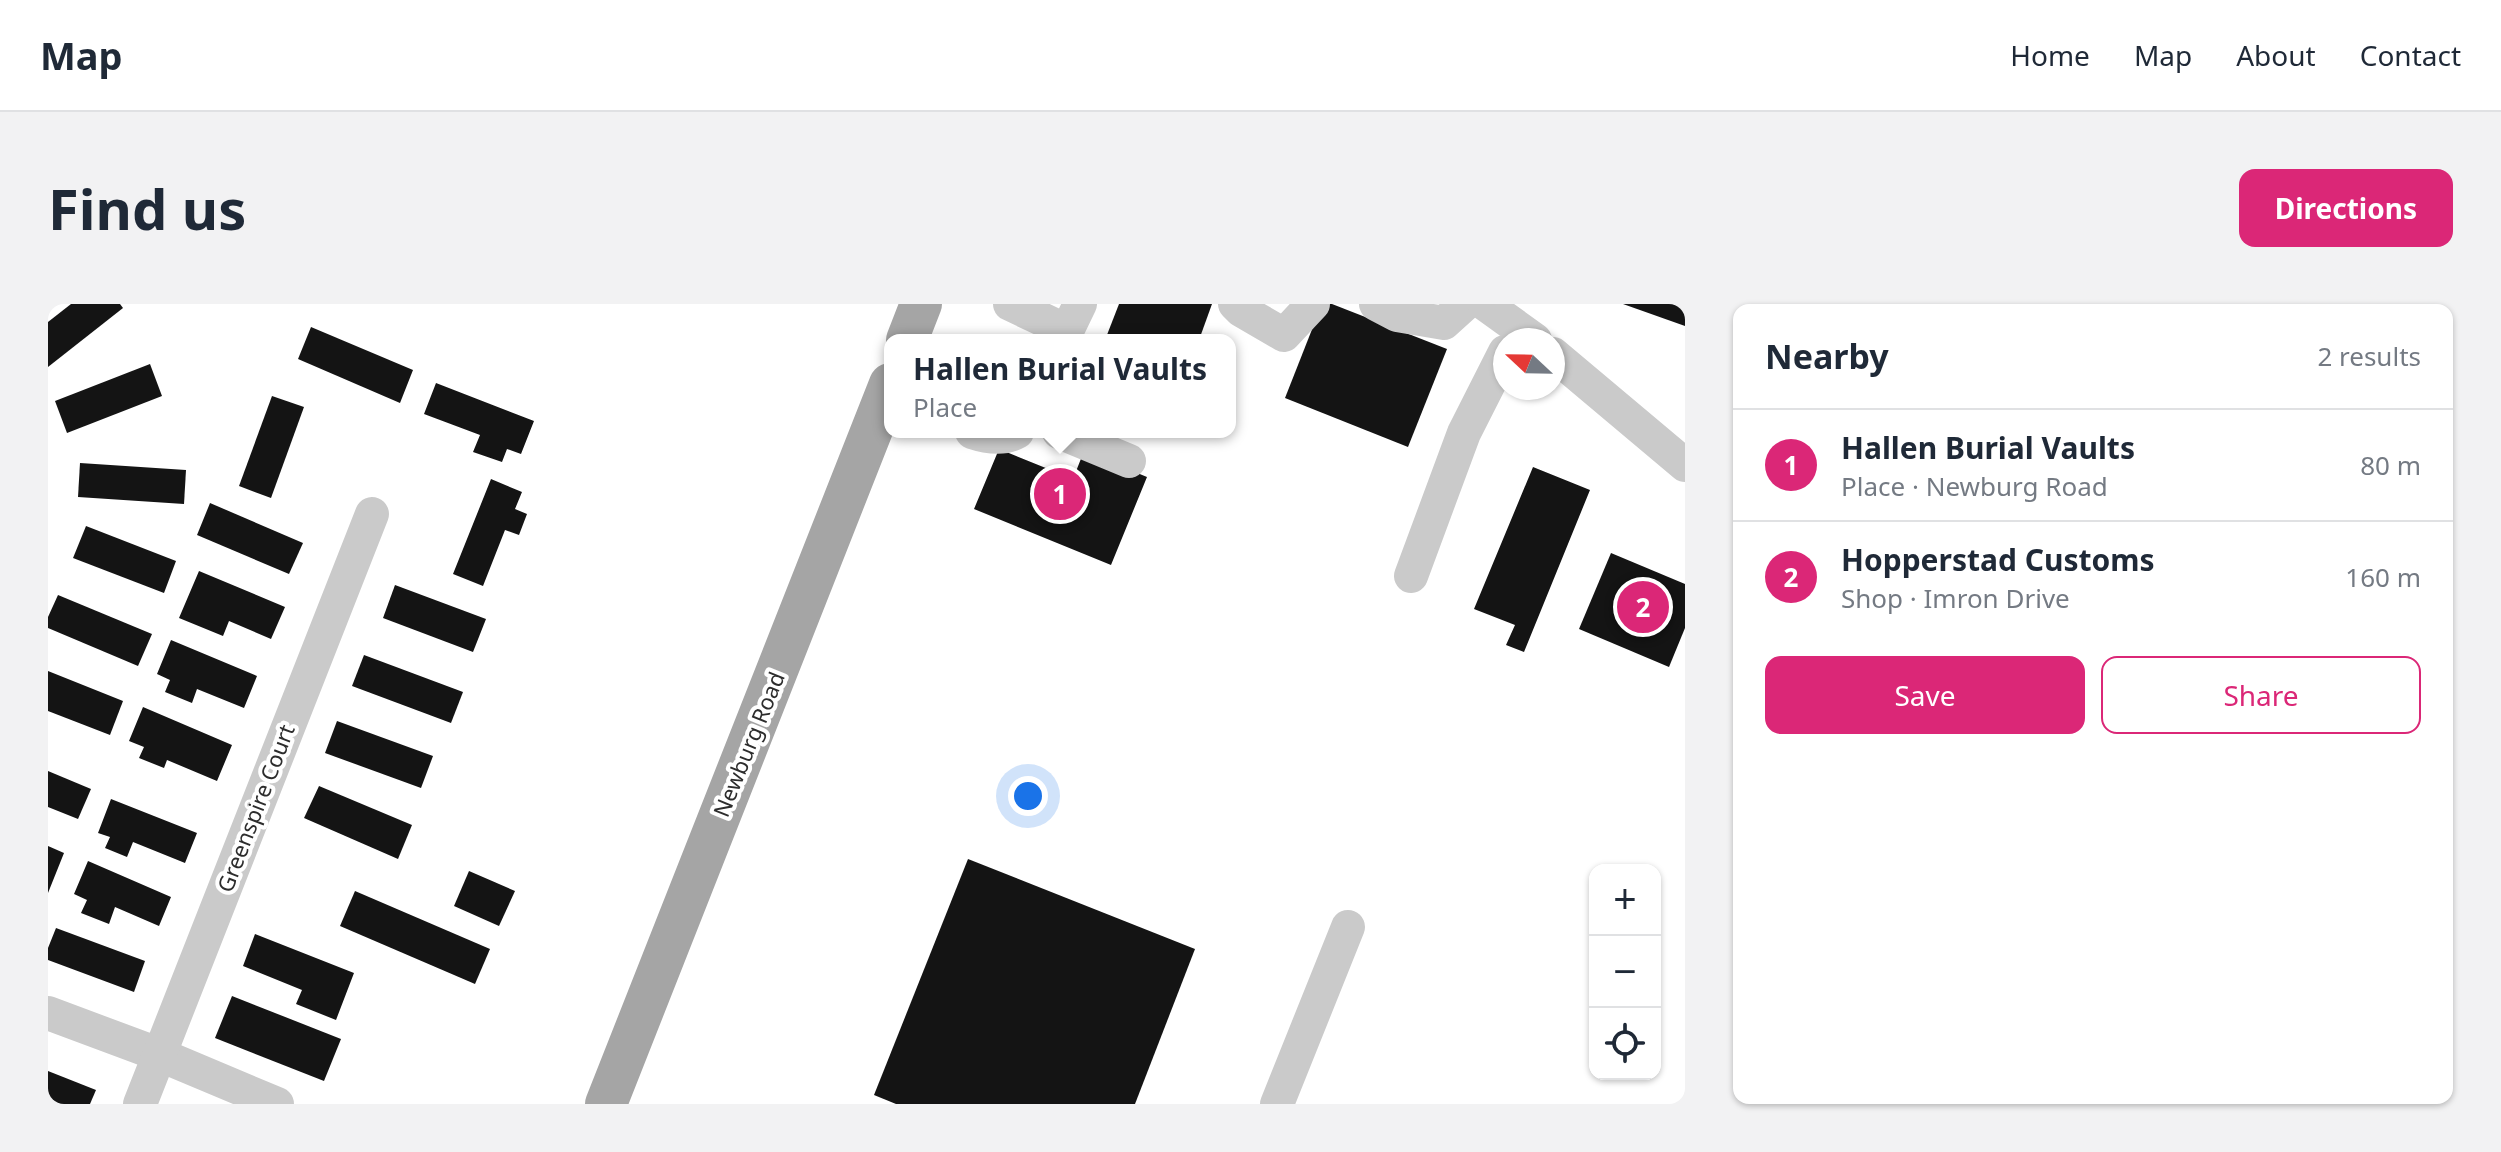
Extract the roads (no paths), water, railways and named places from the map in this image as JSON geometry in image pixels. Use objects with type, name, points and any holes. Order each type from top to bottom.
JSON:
[{"type":"main road","points":[[909,334],[921,304]]},
{"type":"main road","name":"Newburg Road","points":[[606,1104],[884,406]]},
{"type":"street","points":[[1010,304],[1067,331],[1080,304]]},
{"type":"street","points":[[1235,304],[1284,335],[1313,304]]},
{"type":"street","points":[[1376,304],[1397,315],[1444,323],[1465,304]]},
{"type":"street","points":[[1485,304],[1513,328]]},
{"type":"street","points":[[1565,364],[1685,465]]},
{"type":"street","points":[[1411,576],[1464,433],[1493,380]]},
{"type":"street","points":[[1073,438],[1129,461]]},
{"type":"street","name":"Greenspire Court","points":[[140,1104],[372,514]]},
{"type":"street","points":[[1277,1104],[1348,927]]},
{"type":"street","points":[[48,1013],[158,1054],[277,1104]]},
{"type":"place","name":"Hallen Burial Vaults","points":[[1060,494]]},
{"type":"place","name":"Hopperstad Customs","points":[[1643,607]]}]
